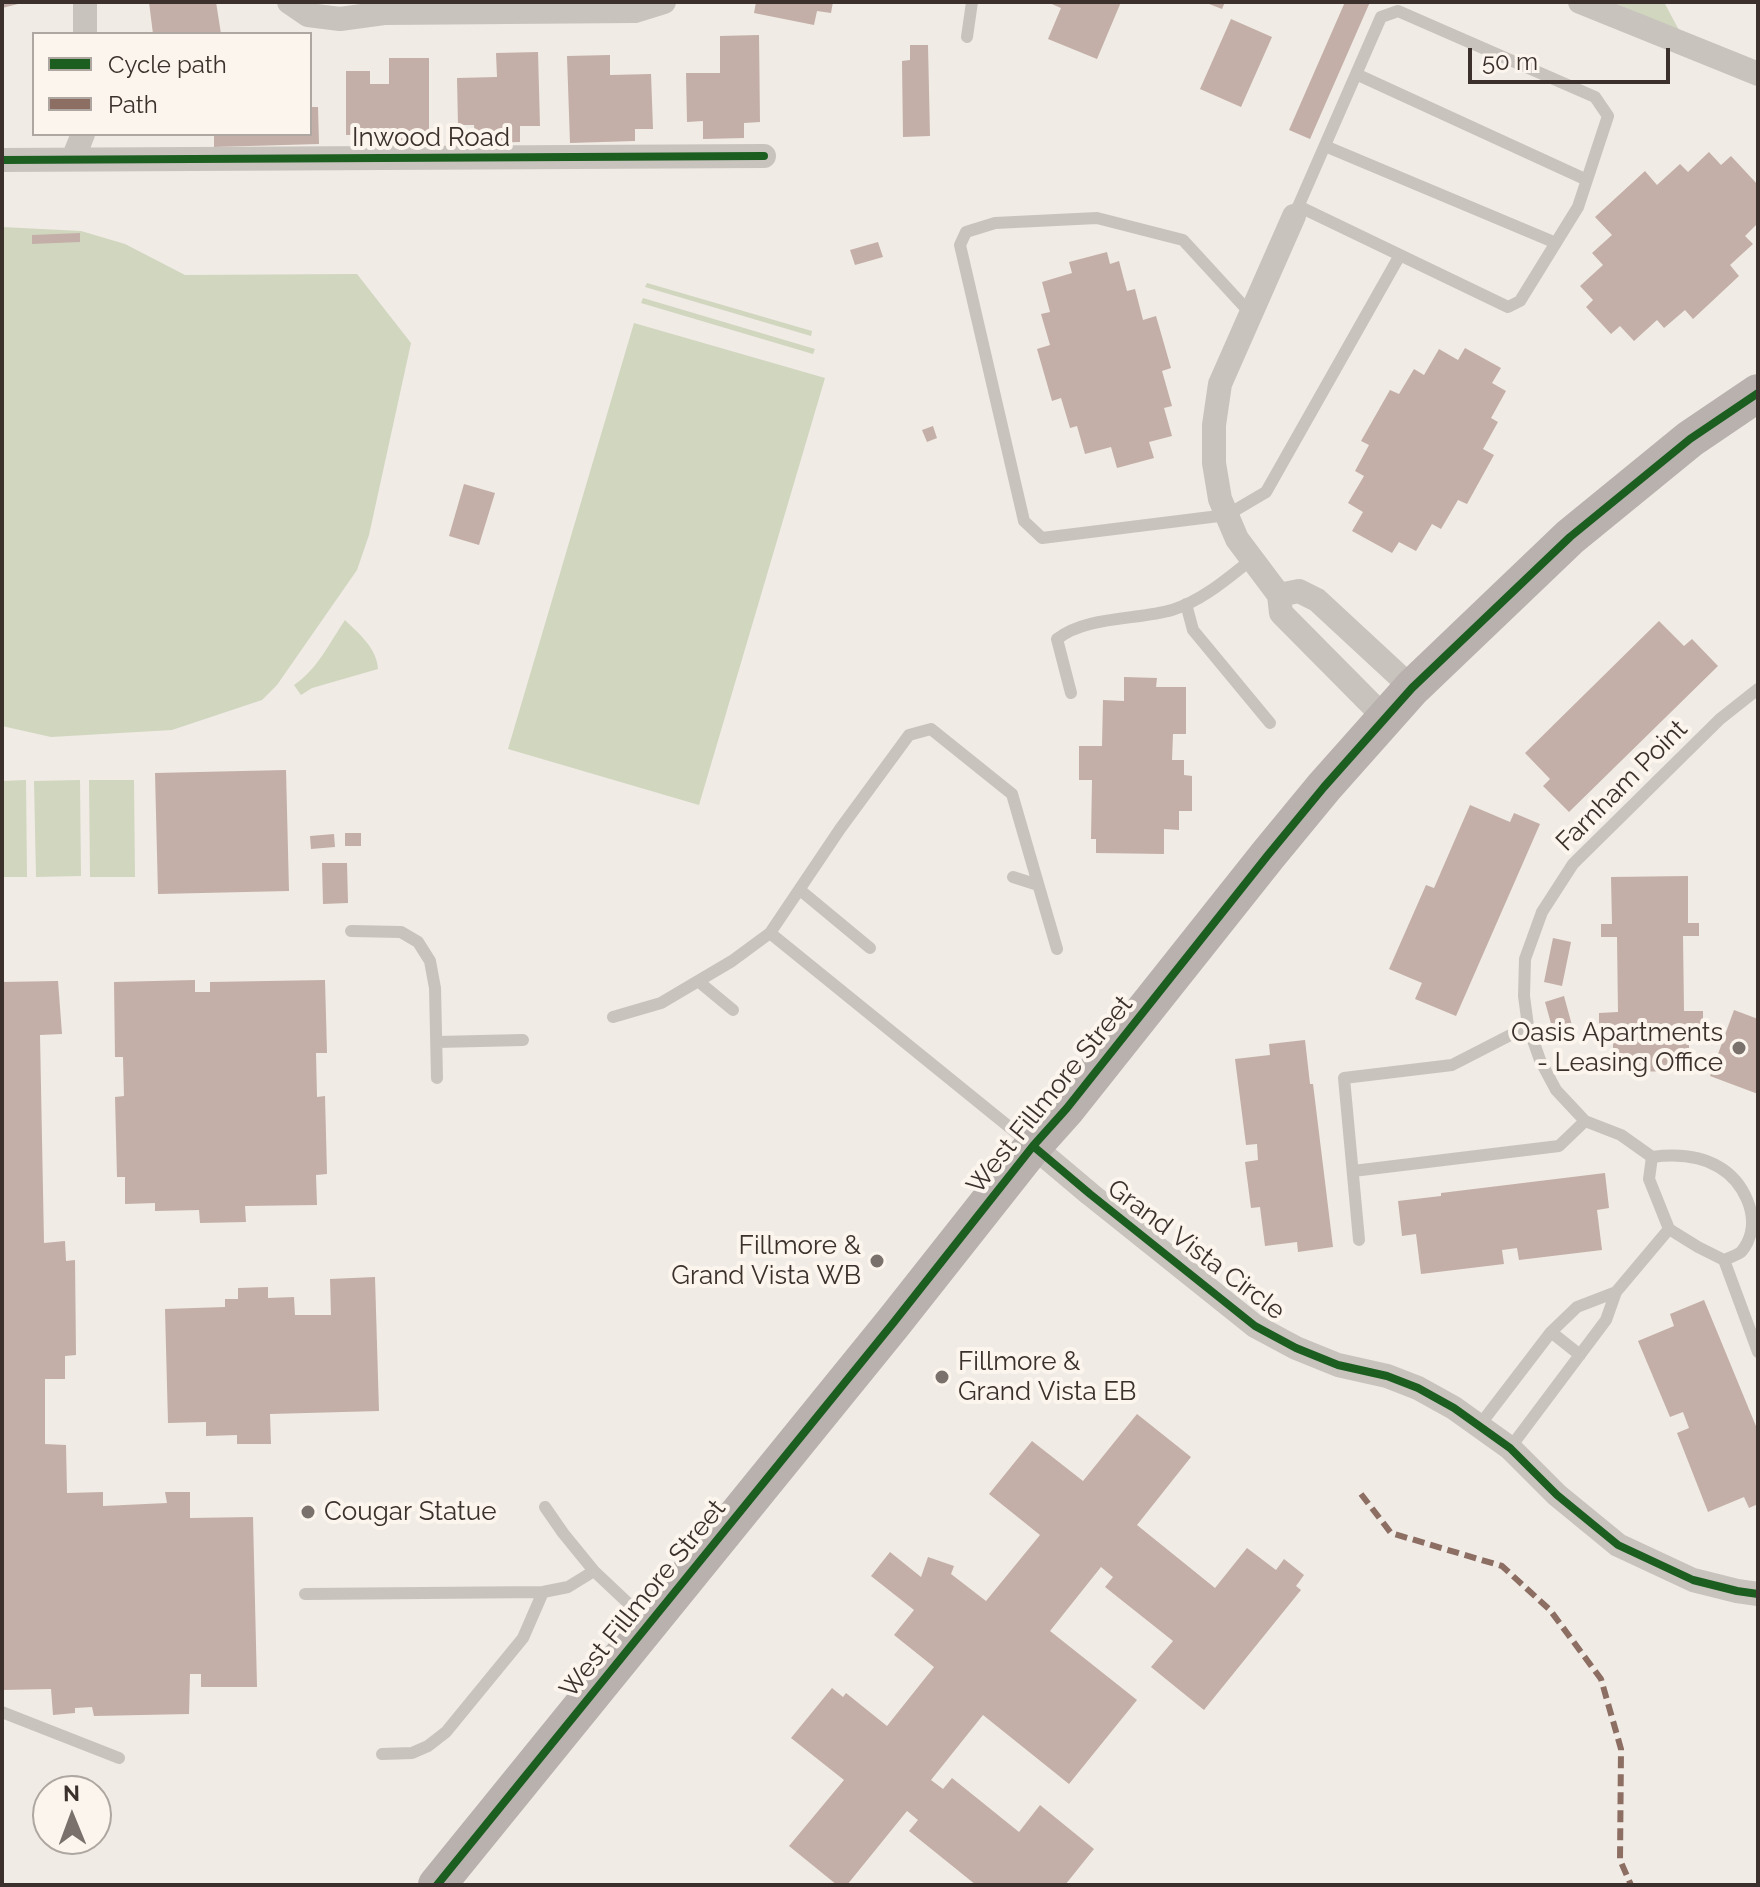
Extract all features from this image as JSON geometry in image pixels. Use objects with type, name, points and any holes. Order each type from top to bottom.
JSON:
[{"type":"main road","name":"West Fillmore Street","points":[[437,1885],[1033,1146],[1067,1108],[1268,855],[1385,718],[1412,688],[1570,537],[1690,439],[1758,393]]},
{"type":"street","points":[[85,2],[85,32]]},
{"type":"street","points":[[289,2],[308,15],[340,19],[384,13],[635,11],[664,2]]},
{"type":"street","points":[[1580,2],[1758,74]]},
{"type":"street","points":[[73,159],[82,136]]},
{"type":"street","name":"Inwood Road","points":[[2,160],[764,156]]},
{"type":"street","points":[[1296,211],[1220,384],[1214,425],[1214,463],[1220,499],[1237,539],[1279,595],[1281,613],[1385,718]]},
{"type":"street","points":[[1279,595],[1299,591],[1317,600],[1412,688]]},
{"type":"street","name":"Grand Vista Circle","points":[[1033,1146],[1255,1326],[1296,1348],[1338,1365],[1387,1376],[1418,1388],[1454,1408],[1510,1448],[1557,1495],[1618,1545],[1693,1580],[1758,1594]]},
{"type":"lane","points":[[967,37],[972,2]]},
{"type":"lane","points":[[1398,11],[1595,97],[1608,116],[1578,207],[1520,301],[1508,307],[1400,255],[1296,211],[1325,146],[1381,17],[1398,11]]},
{"type":"lane","points":[[1356,74],[1587,180]]},
{"type":"lane","points":[[1325,146],[1556,243]]},
{"type":"lane","points":[[1251,314],[1183,240],[1097,218],[995,223],[966,232],[960,245],[1024,521],[1042,538],[1227,515],[1266,492],[1400,255]]},
{"type":"lane","points":[[1071,693],[1057,639],[1065,633],[1082,626],[1174,610],[1208,592],[1252,559]]},
{"type":"lane","points":[[1186,604],[1193,630],[1270,723]]},
{"type":"lane","name":"Farnham Point","points":[[1652,1157],[1621,1135],[1585,1121],[1556,1090],[1540,1060],[1528,1026],[1524,996],[1525,959],[1542,912],[1573,864],[1720,719],[1758,689]]},
{"type":"lane","points":[[613,1017],[661,1003],[732,961],[770,933],[840,829],[909,735],[931,729],[1012,794],[1057,949]]},
{"type":"lane","points":[[1013,877],[1038,885]]},
{"type":"lane","points":[[800,890],[870,948]]},
{"type":"lane","points":[[351,931],[401,932],[418,942],[430,961],[435,988],[437,1078]]},
{"type":"lane","points":[[770,933],[1033,1146]]},
{"type":"lane","points":[[698,981],[733,1010]]},
{"type":"lane","points":[[1359,1240],[1344,1078],[1452,1065],[1528,1026]]},
{"type":"lane","points":[[437,1042],[523,1040]]},
{"type":"lane","points":[[1353,1171],[1559,1146],[1585,1121]]},
{"type":"lane","points":[[1724,1260],[1742,1251],[1752,1235],[1754,1217],[1736,1179],[1718,1166],[1695,1157],[1673,1154],[1652,1157],[1649,1179],[1669,1229],[1724,1260],[1758,1352]]},
{"type":"lane","points":[[1510,1448],[1606,1320],[1616,1292],[1669,1229]]},
{"type":"lane","points":[[1479,1426],[1551,1332],[1577,1307],[1616,1292]]},
{"type":"lane","points":[[1551,1332],[1580,1355]]},
{"type":"lane","points":[[545,1507],[594,1571],[649,1623]]},
{"type":"lane","points":[[305,1594],[543,1592],[568,1587],[594,1571]]},
{"type":"lane","points":[[382,1754],[412,1753],[428,1746],[446,1732],[523,1638],[543,1592]]},
{"type":"lane","points":[[2,1712],[119,1758]]},
{"type":"green space","points":[[1613,2],[1664,2],[1680,32]]},
{"type":"green space","points":[[2,227],[81,231],[125,244],[185,275],[357,274],[411,343],[369,535],[357,570],[277,685],[262,700],[172,730],[51,737],[2,726]]},
{"type":"green space","points":[[647,283],[812,331],[811,336],[645,287]]},
{"type":"green space","points":[[643,298],[815,349],[813,354],[641,303]]},
{"type":"green space","points":[[634,323],[825,378],[699,805],[508,749]]},
{"type":"green space","points":[[345,620],[371,648],[378,669],[312,688],[301,695],[294,685],[316,664]]},
{"type":"green space","points":[[26,780],[27,877],[2,877],[2,781]]},
{"type":"green space","points":[[80,780],[81,876],[36,877],[34,781]]},
{"type":"green space","points":[[89,780],[134,780],[135,877],[90,877]]},
{"type":"building","points":[[2,2],[22,2],[22,3],[2,8]]},
{"type":"building","points":[[149,2],[216,2],[221,32],[153,32]]},
{"type":"building","points":[[756,2],[833,2],[831,13],[817,11],[814,25],[754,13]]},
{"type":"building","points":[[1047,2],[1121,2],[1097,59],[1048,39],[1061,8]]},
{"type":"building","points":[[1204,2],[1225,2],[1222,9]]},
{"type":"building","points":[[1345,2],[1370,2],[1310,139],[1289,130]]},
{"type":"building","points":[[1231,19],[1272,37],[1241,107],[1200,89]]},
{"type":"building","points":[[759,35],[760,122],[744,123],[744,138],[703,139],[703,121],[687,122],[686,73],[720,73],[720,36]]},
{"type":"building","points":[[910,45],[928,45],[930,136],[903,137],[902,61],[910,60]]},
{"type":"building","points":[[538,52],[540,126],[520,126],[520,142],[475,143],[474,125],[458,125],[457,78],[497,77],[496,53]]},
{"type":"building","points":[[610,55],[610,75],[651,74],[653,129],[635,129],[635,141],[570,143],[567,56]]},
{"type":"building","points":[[389,58],[429,58],[429,135],[414,135],[413,146],[364,147],[364,135],[346,135],[346,71],[370,71],[370,84],[389,84]]},
{"type":"building","points":[[312,107],[318,107],[319,144],[214,147],[214,136],[312,136]]},
{"type":"building","points":[[1709,152],[1721,165],[1731,156],[1758,185],[1758,223],[1745,236],[1753,244],[1730,265],[1739,276],[1693,319],[1685,310],[1664,328],[1657,320],[1634,341],[1620,326],[1611,334],[1586,307],[1593,300],[1580,286],[1603,265],[1592,253],[1612,235],[1595,217],[1645,171],[1657,185],[1680,164],[1688,172]]},
{"type":"building","points":[[80,233],[80,242],[32,244],[32,235]]},
{"type":"building","points":[[878,242],[883,257],[855,265],[850,250]]},
{"type":"building","points":[[1107,252],[1110,264],[1119,261],[1127,291],[1135,289],[1143,320],[1156,316],[1171,368],[1162,371],[1172,406],[1164,408],[1172,436],[1149,442],[1154,458],[1117,468],[1111,447],[1085,454],[1077,426],[1070,428],[1061,398],[1052,401],[1037,349],[1050,345],[1041,314],[1050,312],[1042,282],[1072,273],[1069,262]]},
{"type":"building","points":[[1465,348],[1501,368],[1492,383],[1506,391],[1491,418],[1498,422],[1483,449],[1494,455],[1467,504],[1458,500],[1441,529],[1432,524],[1416,551],[1399,542],[1392,553],[1352,531],[1363,512],[1348,503],[1364,476],[1355,471],[1369,445],[1361,441],[1390,390],[1399,394],[1414,369],[1424,375],[1439,349],[1458,360]]},
{"type":"building","points":[[933,426],[937,438],[927,442],[922,430]]},
{"type":"building","points":[[464,484],[495,493],[479,545],[449,536]]},
{"type":"building","points":[[1659,621],[1684,646],[1692,639],[1718,666],[1569,812],[1543,786],[1550,779],[1525,753]]},
{"type":"building","points":[[1124,677],[1157,678],[1156,687],[1186,687],[1186,734],[1173,734],[1172,760],[1184,760],[1184,775],[1192,776],[1192,811],[1179,811],[1179,830],[1164,829],[1164,854],[1096,853],[1096,839],[1091,839],[1092,780],[1079,780],[1079,746],[1102,746],[1103,700],[1124,701]]},
{"type":"building","points":[[286,770],[289,891],[158,894],[155,773]]},
{"type":"building","points":[[1470,805],[1510,822],[1514,813],[1540,824],[1456,1016],[1415,999],[1422,983],[1389,969],[1426,885],[1434,888]]},
{"type":"building","points":[[345,833],[361,833],[361,846],[345,846]]},
{"type":"building","points":[[334,834],[335,847],[311,849],[310,836]]},
{"type":"building","points":[[322,863],[347,863],[348,903],[323,904]]},
{"type":"building","points":[[1688,876],[1688,923],[1699,923],[1699,936],[1683,936],[1684,1011],[1703,1011],[1703,1024],[1689,1025],[1689,1071],[1613,1072],[1613,1026],[1599,1026],[1599,1013],[1618,1012],[1617,937],[1601,937],[1601,924],[1612,924],[1611,877]]},
{"type":"building","points":[[1553,938],[1571,942],[1562,986],[1544,982]]},
{"type":"building","points":[[195,980],[195,992],[210,992],[210,982],[325,980],[327,1053],[316,1053],[317,1097],[325,1096],[327,1174],[316,1175],[317,1205],[245,1206],[246,1222],[200,1223],[199,1210],[155,1211],[155,1203],[125,1204],[125,1177],[117,1177],[115,1097],[124,1096],[123,1057],[115,1057],[114,982]]},
{"type":"building","points":[[58,981],[62,1034],[40,1035],[44,1243],[65,1241],[66,1261],[75,1260],[76,1355],[65,1356],[65,1379],[45,1379],[45,1444],[66,1445],[67,1493],[103,1492],[103,1506],[167,1503],[165,1492],[190,1492],[190,1518],[253,1517],[257,1687],[201,1687],[201,1674],[190,1674],[189,1714],[94,1716],[92,1707],[75,1708],[75,1713],[53,1715],[51,1689],[2,1690],[2,982]]},
{"type":"building","points":[[1564,996],[1576,1040],[1557,1045],[1545,1002]]},
{"type":"building","name":"Oasis Apartments - Leasing Office","points":[[1734,1010],[1758,1019],[1758,1094],[1710,1076]]},
{"type":"building","points":[[1305,1040],[1333,1247],[1298,1252],[1297,1242],[1265,1246],[1260,1207],[1251,1208],[1245,1162],[1258,1160],[1257,1144],[1246,1145],[1235,1059],[1270,1055],[1269,1044]]},
{"type":"building","points":[[1605,1173],[1609,1208],[1597,1210],[1602,1250],[1519,1260],[1517,1248],[1502,1250],[1504,1264],[1421,1274],[1416,1234],[1402,1236],[1398,1201]]},
{"type":"building","points":[[375,1277],[379,1411],[270,1414],[271,1444],[237,1444],[237,1435],[206,1436],[206,1422],[168,1423],[165,1309],[225,1307],[225,1299],[238,1299],[238,1288],[268,1287],[268,1298],[294,1297],[295,1315],[331,1315],[330,1279]]},
{"type":"building","points":[[1704,1300],[1758,1431],[1758,1504],[1749,1508],[1744,1497],[1708,1512],[1677,1433],[1689,1428],[1683,1412],[1670,1417],[1638,1341],[1674,1326],[1670,1314]]},
{"type":"building","points":[[1137,1414],[1191,1457],[1137,1525],[1215,1588],[1247,1548],[1276,1570],[1284,1559],[1304,1575],[1296,1586],[1301,1590],[1204,1710],[1151,1667],[1173,1641],[1105,1587],[1113,1577],[1101,1567],[1050,1631],[1137,1700],[1069,1784],[983,1715],[931,1780],[943,1789],[952,1778],[1019,1832],[1040,1805],[1094,1849],[1065,1885],[976,1885],[909,1831],[918,1820],[907,1811],[847,1885],[837,1885],[789,1846],[844,1780],[791,1738],[832,1688],[843,1697],[846,1693],[887,1726],[934,1667],[894,1635],[914,1610],[871,1576],[890,1552],[921,1577],[928,1557],[954,1566],[951,1574],[986,1601],[1040,1535],[989,1494],[1032,1441],[1083,1481]]},
{"type":"marked path","points":[[1361,1494],[1391,1533],[1502,1566],[1550,1610],[1601,1679],[1621,1749],[1620,1860],[1631,1885]]},
{"type":"cycle path","points":[[2,160],[764,156]]},
{"type":"cycle path","points":[[437,1885],[1324,787],[1412,688],[1570,537],[1690,439],[1758,393]]},
{"type":"cycle path","points":[[1033,1146],[1255,1326],[1296,1348],[1338,1365],[1387,1376],[1418,1388],[1454,1408],[1510,1448],[1557,1495],[1618,1545],[1693,1580],[1758,1594]]},
{"type":"place","name":"Oasis Apartments - Leasing Office","points":[[1739,1048]]},
{"type":"place","name":"Fillmore & Grand Vista WB","points":[[877,1261]]},
{"type":"place","name":"Fillmore & Grand Vista EB","points":[[942,1377]]},
{"type":"place","name":"Cougar Statue","points":[[308,1512]]}]
